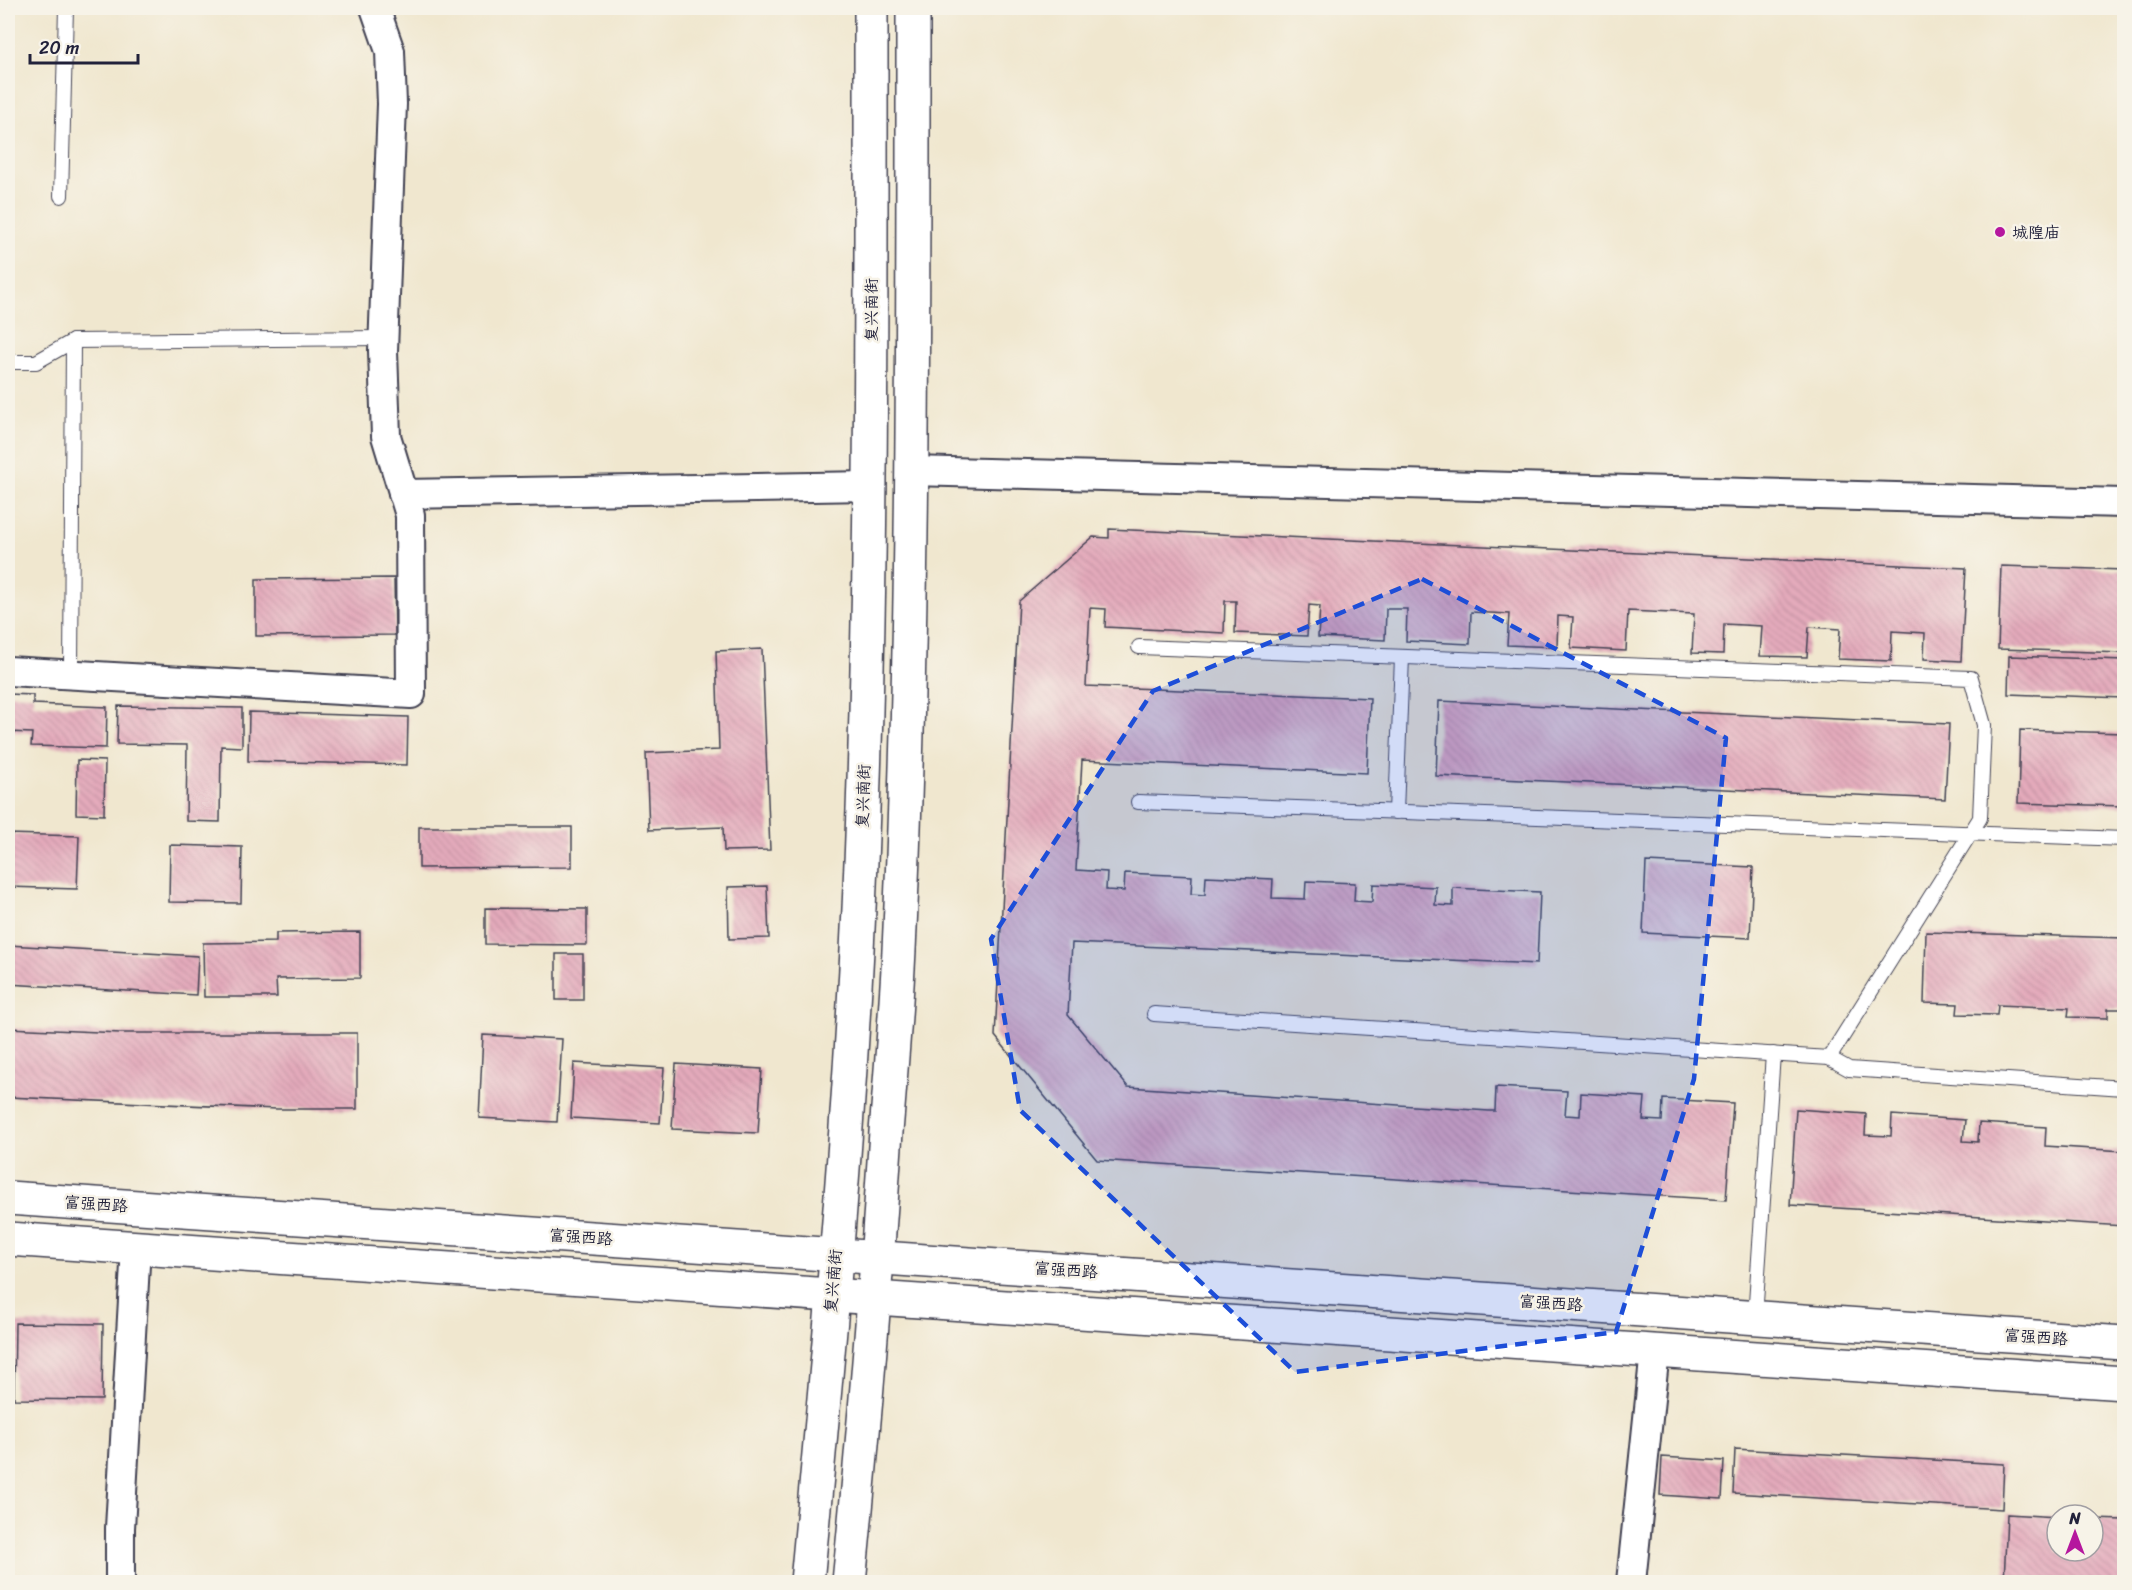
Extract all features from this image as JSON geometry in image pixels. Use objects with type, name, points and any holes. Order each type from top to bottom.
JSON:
[{"type":"main road","name":"复兴南街","points":[[807,1582],[836,1255],[857,951],[866,721],[871,381],[871,8]]},
{"type":"main road","points":[[849,1582],[874,1298],[899,953],[912,471],[913,8]]},
{"type":"main road","name":"富强西路","points":[[8,1198],[2124,1343]]},
{"type":"main road","points":[[8,1239],[2124,1383]]},
{"type":"street","points":[[8,671],[411,694],[410,515],[386,436],[383,338],[392,104],[390,51],[375,8]]},
{"type":"street","points":[[912,471],[2124,504]]},
{"type":"street","points":[[403,494],[869,486]]},
{"type":"street","points":[[120,1582],[120,1528],[136,1247]]},
{"type":"street","points":[[1630,1582],[1655,1351]]},
{"type":"lane","points":[[61,196],[66,8]]},
{"type":"lane","points":[[8,362],[36,362],[73,340],[383,338]]},
{"type":"lane","points":[[71,674],[73,340]]},
{"type":"lane","points":[[1138,647],[1971,678],[1984,725],[1980,818],[1829,1058]]},
{"type":"lane","points":[[1396,812],[1402,657]]},
{"type":"lane","points":[[1138,802],[2124,839]]},
{"type":"lane","points":[[1154,1014],[1829,1058],[1849,1069],[2124,1088]]},
{"type":"lane","points":[[1755,1317],[1773,1054]]},
{"type":"highlighted area","points":[[1422,579],[1726,738],[1694,1079],[1616,1332],[1295,1372],[1020,1110],[991,939],[1153,691]]},
{"type":"building","points":[[1109,529],[1966,568],[1961,661],[1924,659],[1925,633],[1892,631],[1891,661],[1838,659],[1840,629],[1809,627],[1807,657],[1760,656],[1762,626],[1724,624],[1723,654],[1692,653],[1694,614],[1628,611],[1626,651],[1571,648],[1573,617],[1558,616],[1557,647],[1507,645],[1509,614],[1471,612],[1470,644],[1406,641],[1407,609],[1386,609],[1385,640],[1318,637],[1320,606],[1309,605],[1307,636],[1235,633],[1236,601],[1225,601],[1224,633],[1105,627],[1106,609],[1090,608],[1086,686],[1370,698],[1367,773],[1082,760],[1076,870],[1107,872],[1106,890],[1124,891],[1125,873],[1192,876],[1191,894],[1205,895],[1206,876],[1273,879],[1272,898],[1305,899],[1306,881],[1355,883],[1354,901],[1372,902],[1373,884],[1436,887],[1435,905],[1453,906],[1453,888],[1540,892],[1537,964],[1072,943],[1068,1015],[1128,1087],[1489,1111],[1495,1111],[1496,1087],[1567,1091],[1565,1115],[1580,1116],[1581,1093],[1645,1097],[1643,1120],[1662,1121],[1663,1099],[1733,1103],[1726,1200],[1097,1160],[995,1036],[1019,601],[1093,537],[1109,538]]},
{"type":"building","points":[[2001,566],[2124,570],[2124,653],[1998,649]]},
{"type":"building","points":[[394,578],[395,635],[256,636],[256,579]]},
{"type":"building","points":[[762,649],[770,850],[724,851],[723,827],[649,830],[646,753],[719,750],[716,651]]},
{"type":"building","points":[[2009,656],[2124,660],[2124,698],[2008,694]]},
{"type":"building","points":[[8,694],[33,695],[33,704],[107,707],[106,748],[31,746],[32,733],[8,732]]},
{"type":"building","points":[[1439,701],[1949,724],[1945,799],[1436,776]]},
{"type":"building","points":[[118,706],[242,708],[242,747],[221,746],[220,822],[186,821],[187,745],[117,744]]},
{"type":"building","points":[[249,712],[408,717],[407,765],[248,761]]},
{"type":"building","points":[[2020,730],[2124,733],[2124,806],[2018,803]]},
{"type":"building","points":[[77,760],[105,761],[104,815],[76,814]]},
{"type":"building","points":[[419,827],[572,827],[572,867],[419,868]]},
{"type":"building","points":[[8,834],[79,836],[77,889],[8,887]]},
{"type":"building","points":[[170,845],[242,847],[241,903],[169,902]]},
{"type":"building","points":[[1646,862],[1753,867],[1750,938],[1643,933]]},
{"type":"building","points":[[767,886],[769,938],[729,939],[728,887]]},
{"type":"building","points":[[485,908],[587,909],[587,945],[485,944]]},
{"type":"building","points":[[360,932],[360,978],[276,979],[277,997],[204,997],[203,943],[276,942],[276,933]]},
{"type":"building","points":[[1926,932],[2124,938],[2124,1009],[2108,1009],[2108,1018],[2068,1017],[2069,1008],[1998,1005],[1997,1015],[1957,1014],[1958,1004],[1924,1003]]},
{"type":"building","points":[[8,945],[198,956],[196,995],[8,984]]},
{"type":"building","points":[[556,954],[583,954],[583,1000],[556,1000]]},
{"type":"building","points":[[8,1028],[121,1033],[357,1033],[357,1109],[277,1109],[8,1097]]},
{"type":"building","points":[[483,1035],[562,1039],[557,1122],[479,1118]]},
{"type":"building","points":[[574,1063],[664,1068],[660,1123],[571,1118]]},
{"type":"building","points":[[676,1064],[762,1069],[758,1133],[672,1129]]},
{"type":"building","points":[[1796,1109],[1866,1114],[1865,1135],[1891,1136],[1892,1115],[1965,1120],[1963,1141],[1978,1142],[1979,1123],[2046,1127],[2045,1146],[2124,1151],[2124,1226],[1790,1205]]},
{"type":"building","points":[[15,1323],[103,1324],[102,1400],[14,1399]]},
{"type":"building","points":[[1735,1449],[2004,1464],[2002,1509],[1733,1493]]},
{"type":"building","points":[[1662,1457],[1724,1461],[1722,1499],[1660,1495]]},
{"type":"building","points":[[2007,1514],[2045,1516],[2045,1563],[2105,1563],[2105,1519],[2124,1520],[2124,1582],[2004,1582]]},
{"type":"place","name":"城隍庙","points":[[2000,232]]}]
